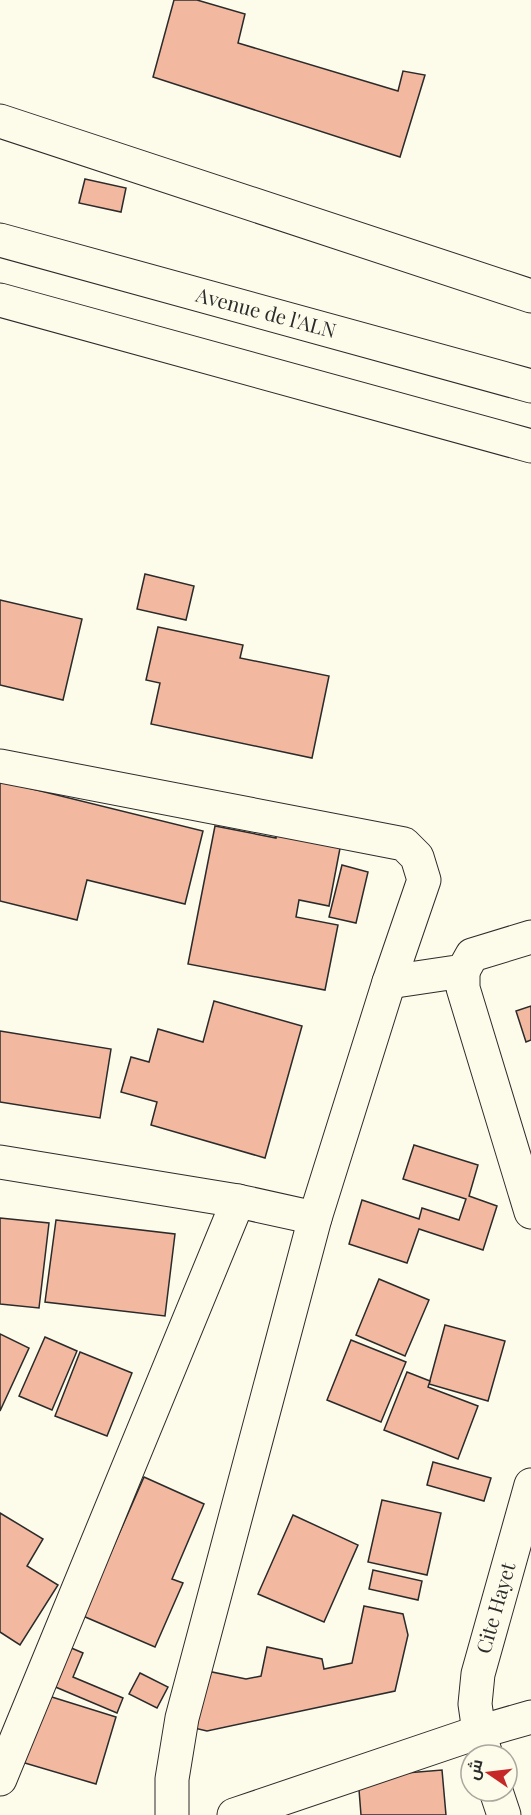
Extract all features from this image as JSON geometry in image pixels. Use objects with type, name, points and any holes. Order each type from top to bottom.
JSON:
[{"type":"street","points":[[0,121],[531,296]]},
{"type":"street","name":"Avenue de l'ALN","points":[[0,240],[531,386]]},
{"type":"street","points":[[0,300],[531,446]]},
{"type":"street","points":[[0,766],[404,844],[417,857],[423,880],[315,1218],[182,1718],[172,1779],[172,1815]]},
{"type":"street","points":[[531,937],[472,955],[463,971],[463,988],[531,1213]]},
{"type":"street","points":[[389,982],[463,971]]},
{"type":"street","points":[[0,1162],[238,1201],[315,1218]]},
{"type":"street","points":[[0,1779],[238,1201]]},
{"type":"street","name":"Cite Hayet","points":[[482,1743],[475,1704],[478,1674],[531,1485]]},
{"type":"street","points":[[482,1743],[531,1717]]},
{"type":"street","points":[[234,1815],[459,1750]]},
{"type":"building","points":[[174,0],[197,0],[245,14],[238,43],[398,91],[403,71],[425,75],[400,157],[153,77]]},
{"type":"building","points":[[85,179],[126,188],[121,212],[79,203]]},
{"type":"building","points":[[145,574],[194,586],[186,620],[137,609]]},
{"type":"building","points":[[0,600],[82,619],[63,700],[0,685]]},
{"type":"building","points":[[158,627],[243,645],[240,658],[329,676],[312,758],[151,724],[160,683],[146,680]]},
{"type":"building","points":[[0,781],[203,831],[185,904],[87,880],[77,920],[0,901]]},
{"type":"building","points":[[215,826],[276,838],[277,831],[341,843],[329,906],[299,900],[296,917],[338,925],[325,990],[188,964]]},
{"type":"building","points":[[342,865],[368,872],[356,923],[329,917]]},
{"type":"building","points":[[214,1001],[302,1026],[265,1158],[151,1125],[157,1102],[121,1092],[131,1057],[149,1062],[158,1029],[203,1042]]},
{"type":"building","points":[[531,1006],[531,1040],[526,1042],[516,1011]]},
{"type":"building","points":[[0,1031],[111,1049],[100,1118],[0,1102]]},
{"type":"building","points":[[414,1145],[478,1165],[469,1196],[497,1206],[483,1250],[419,1229],[407,1263],[349,1244],[362,1200],[419,1219],[422,1208],[459,1220],[466,1199],[403,1179]]},
{"type":"building","points":[[0,1218],[49,1223],[39,1308],[0,1304]]},
{"type":"building","points":[[56,1220],[175,1234],[165,1316],[45,1302]]},
{"type":"building","points":[[379,1279],[429,1300],[405,1356],[356,1335]]},
{"type":"building","points":[[445,1325],[505,1341],[488,1401],[429,1384]]},
{"type":"building","points":[[0,1334],[29,1348],[0,1411]]},
{"type":"building","points":[[45,1337],[77,1351],[52,1410],[19,1396]]},
{"type":"building","points":[[351,1340],[406,1362],[381,1422],[327,1400]]},
{"type":"building","points":[[80,1352],[132,1373],[107,1436],[55,1416]]},
{"type":"building","points":[[407,1372],[430,1381],[428,1387],[478,1406],[458,1459],[384,1430]]},
{"type":"building","points":[[433,1462],[491,1478],[484,1501],[427,1485]]},
{"type":"building","points":[[144,1477],[204,1504],[172,1579],[183,1583],[155,1647],[83,1616]]},
{"type":"building","points":[[382,1500],[441,1513],[427,1575],[368,1562]]},
{"type":"building","points":[[0,1513],[43,1539],[27,1566],[58,1585],[20,1645],[0,1632]]},
{"type":"building","points":[[293,1515],[358,1545],[324,1622],[258,1594]]},
{"type":"building","points":[[373,1570],[422,1581],[418,1600],[369,1589]]},
{"type":"building","points":[[364,1606],[403,1614],[408,1635],[395,1691],[207,1731],[194,1728],[207,1671],[246,1679],[261,1676],[267,1647],[322,1659],[324,1669],[352,1663]]},
{"type":"building","points":[[62,1644],[83,1653],[73,1677],[123,1698],[117,1713],[46,1683]]},
{"type":"building","points":[[140,1673],[168,1687],[157,1708],[129,1694]]},
{"type":"building","points":[[39,1693],[116,1717],[96,1784],[18,1761]]},
{"type":"building","points":[[442,1770],[446,1815],[361,1815],[358,1777]]}]
